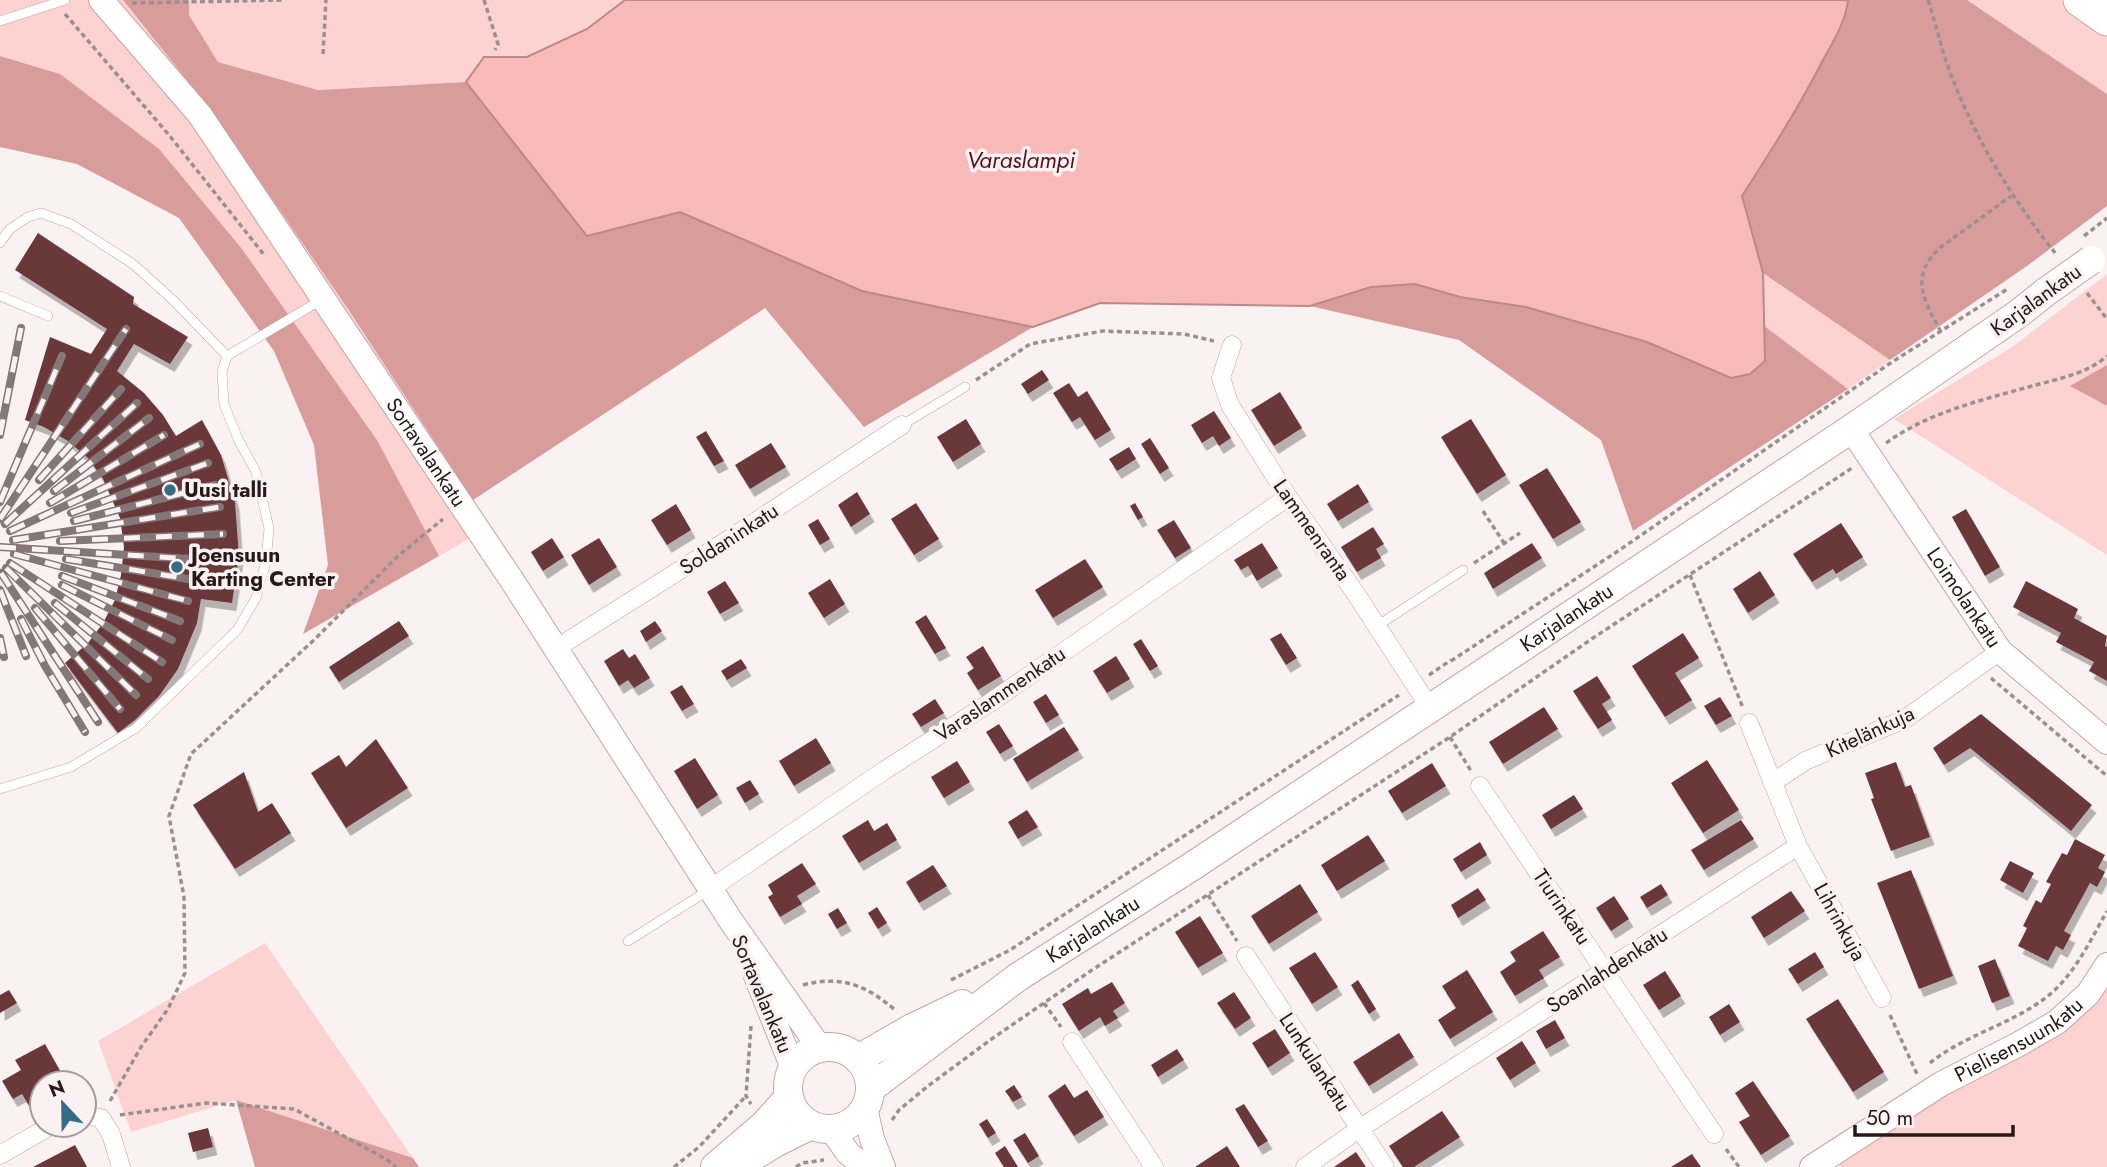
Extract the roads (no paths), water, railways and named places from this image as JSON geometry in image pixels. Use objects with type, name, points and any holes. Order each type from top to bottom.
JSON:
[{"type":"highway","points":[[2080,0],[2107,19]]},
{"type":"main road","name":"Karjalankatu","points":[[868,1098],[1018,977],[1191,867],[1851,429],[2018,314],[2091,250]]},
{"type":"main road","name":"Karjalankatu","points":[[858,1059],[912,1028],[1018,977]]},
{"type":"main road","points":[[736,1167],[775,1143],[821,1127],[850,1123],[868,1098],[869,1077],[858,1059],[847,1051],[834,1047],[820,1048],[800,1059],[788,1082],[793,1109],[821,1127]]},
{"type":"main road","points":[[715,1167],[764,1125],[789,1097]]},
{"type":"street","name":"Sortavalankatu","points":[[101,0],[200,114],[513,582],[731,921],[774,996],[820,1048]]},
{"type":"street","name":"Lammenranta","points":[[1232,345],[1221,378],[1224,391],[1288,497],[1430,708]]},
{"type":"street","name":"Soldaninkatu","points":[[555,649],[734,536],[902,425]]},
{"type":"street","name":"Loimolankatu","points":[[1851,429],[2000,651],[2107,741]]},
{"type":"street","name":"Varaslammenkatu","points":[[710,889],[844,797],[991,702],[1288,497]]},
{"type":"street","name":"Kitelänkuja","points":[[1772,783],[1805,761],[1905,719],[2000,651]]},
{"type":"street","points":[[1749,723],[1798,846]]},
{"type":"street","name":"Tiurinkatu","points":[[1480,786],[1714,1134]]},
{"type":"street","name":"Soanlahdenkatu","points":[[1305,1167],[1359,1129],[1798,846]]},
{"type":"street","name":"Lihrinkuja","points":[[1798,846],[1882,998]]},
{"type":"street","name":"Lunkulankatu","points":[[1246,956],[1385,1167]]},
{"type":"street","name":"Pielisensuunkatu","points":[[1812,1167],[1941,1084],[2057,1022],[2088,994],[2107,965]]},
{"type":"street","name":"Sortavalankatu","points":[[774,996],[793,1068]]},
{"type":"street","points":[[1072,1042],[1154,1167]]},
{"type":"street","points":[[868,1098],[872,1139],[883,1167]]},
{"type":"street","points":[[98,1122],[111,1134],[121,1167]]},
{"type":"street","points":[[821,1127],[857,1160]]},
{"type":"street","points":[[0,1155],[28,1139]]},
{"type":"lane","points":[[0,21],[60,2]]},
{"type":"lane","points":[[0,243],[10,229],[28,217],[41,213],[71,224],[132,264],[173,300],[227,356]]},
{"type":"lane","points":[[0,296],[48,317]]},
{"type":"lane","points":[[0,789],[71,766],[136,728],[237,630],[256,598],[266,562],[269,528],[256,472],[238,439],[224,404],[222,372],[227,356],[324,298]]},
{"type":"lane","points":[[902,425],[965,387]]},
{"type":"lane","points":[[1377,626],[1463,570]]},
{"type":"lane","points":[[628,941],[710,889]]},
{"type":"water","name":"Varaslampi","points":[[625,0],[1848,0],[1845,16],[1814,77],[1742,196],[1763,273],[1765,361],[1750,374],[1731,378],[1647,342],[1526,307],[1460,297],[1415,284],[1371,287],[1310,306],[1100,303],[1033,327],[862,291],[680,212],[587,236],[466,82],[484,57],[527,57],[587,29]]},
{"type":"railway","points":[[0,435],[21,328]]},
{"type":"railway","points":[[0,519],[126,329]]},
{"type":"railway","points":[[0,502],[62,356]]},
{"type":"railway","points":[[39,480],[121,389]]},
{"type":"railway","points":[[5,524],[137,403]]},
{"type":"railway","points":[[54,491],[149,418]]},
{"type":"railway","points":[[50,503],[164,435]]},
{"type":"railway","points":[[10,531],[200,444]]},
{"type":"railway","points":[[71,513],[208,463]]},
{"type":"railway","points":[[74,521],[215,485]]},
{"type":"railway","points":[[13,540],[220,507]]},
{"type":"railway","points":[[60,541],[223,534]]},
{"type":"railway","points":[[0,547],[223,561]]},
{"type":"railway","points":[[14,554],[188,601]]},
{"type":"railway","points":[[66,559],[219,584]]},
{"type":"railway","points":[[10,563],[162,662]]},
{"type":"railway","points":[[6,568],[136,695]]},
{"type":"railway","points":[[1,573],[98,722]]},
{"type":"railway","points":[[62,576],[180,621]]},
{"type":"railway","points":[[62,585],[172,640]]},
{"type":"railway","points":[[0,590],[26,656]]},
{"type":"railway","points":[[55,603],[148,679]]},
{"type":"railway","points":[[35,608],[120,709]]},
{"type":"railway","points":[[21,619],[45,666],[85,732]]},
{"type":"railway","points":[[0,638],[4,657]]},
{"type":"place","name":"Uusi talli","points":[[170,490]]},
{"type":"place","name":"Joensuun Karting Center","points":[[177,567]]}]
